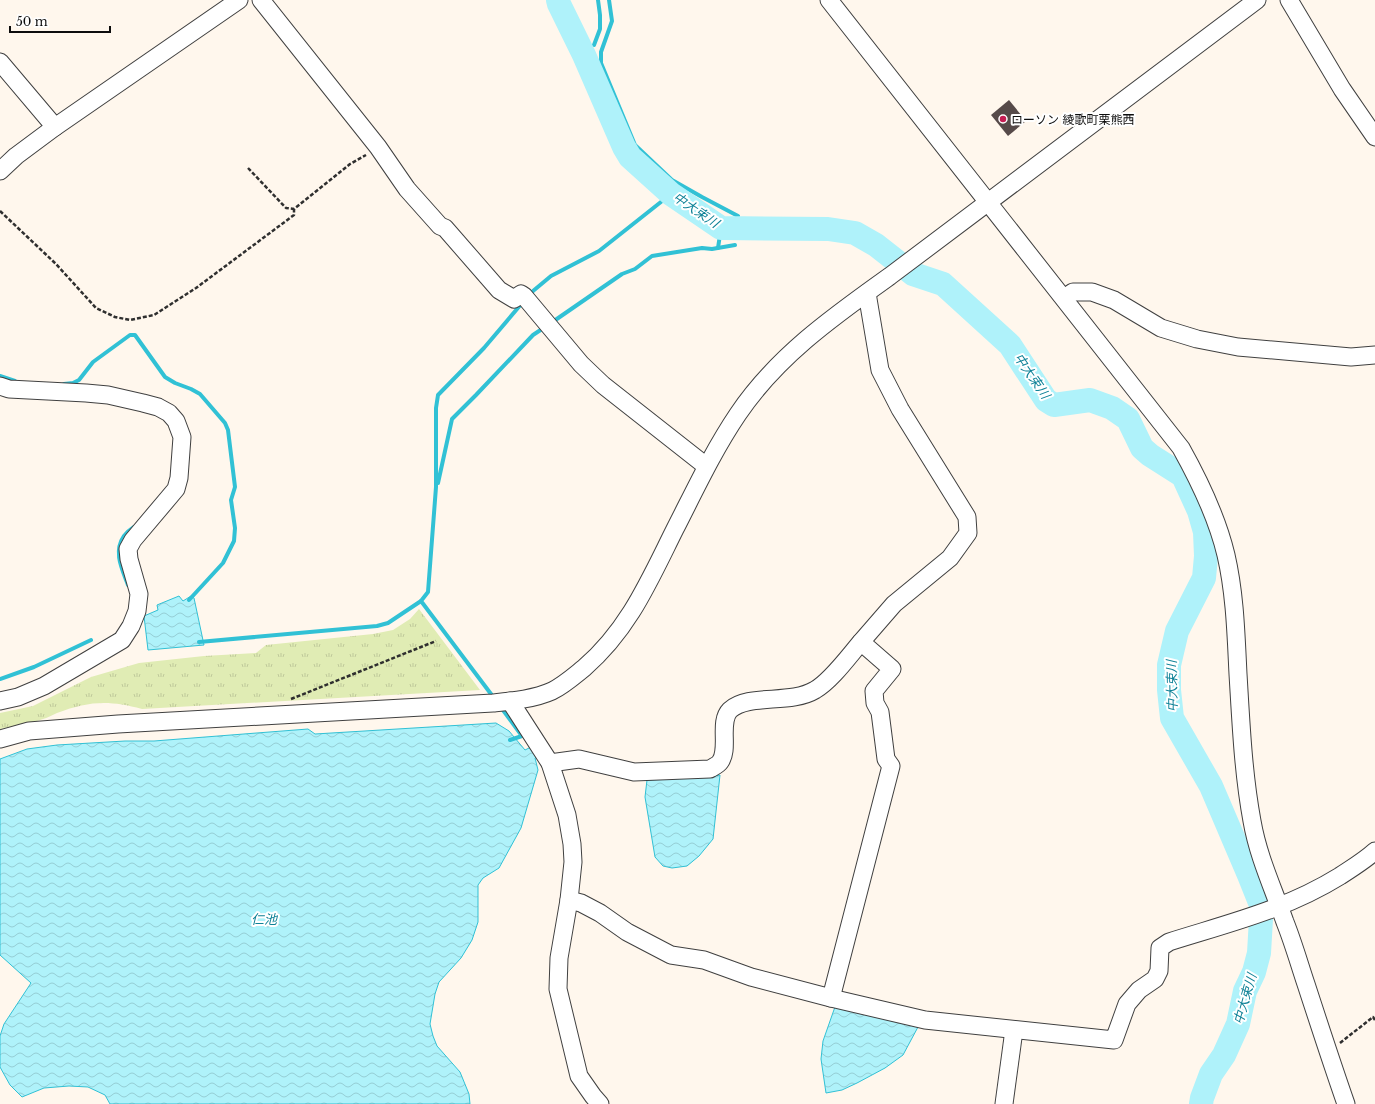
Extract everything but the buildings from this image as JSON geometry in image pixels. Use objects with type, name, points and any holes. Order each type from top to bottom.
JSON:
[{"type":"street","points":[[0,171],[16,156],[55,127],[239,0]]},
{"type":"street","points":[[261,0],[378,147],[407,189],[440,226],[445,228],[499,290],[514,299],[522,294],[581,364],[602,385],[706,466]]},
{"type":"street","points":[[829,0],[1181,448],[1207,497],[1218,526],[1226,555],[1232,586],[1236,627],[1243,757],[1256,844],[1269,883],[1268,911]]},
{"type":"street","points":[[0,738],[29,731],[110,725],[502,702],[537,696],[552,691],[573,678],[598,656],[620,630],[641,599],[706,466],[738,414],[769,374],[802,343],[841,312],[1257,0]]},
{"type":"street","points":[[1289,0],[1342,89],[1375,137]]},
{"type":"street","points":[[0,62],[55,127]]},
{"type":"street","points":[[1064,298],[1073,292],[1092,292],[1114,300],[1161,328],[1238,347],[1352,357],[1375,355]]},
{"type":"street","points":[[550,764],[579,759],[634,772],[710,769],[720,763],[724,752],[724,725],[729,711],[738,704],[796,698],[815,690],[835,673],[894,604],[950,558],[968,533],[967,518],[900,410],[880,370],[867,293]]},
{"type":"street","points":[[0,386],[9,389],[108,395],[158,407],[169,413],[176,421],[182,437],[179,478],[176,489],[133,540],[128,549],[129,560],[139,594],[135,616],[131,626],[122,640],[44,686],[18,697],[0,701]]},
{"type":"street","points":[[831,998],[891,766],[886,759],[880,712],[875,703],[874,691],[892,669],[861,642]]},
{"type":"street","points":[[502,702],[550,764],[567,814],[572,844],[573,862],[569,900],[559,958],[558,989],[579,1076],[600,1104]]},
{"type":"street","points":[[569,900],[581,903],[600,913],[627,932],[671,955],[704,960],[751,977],[831,998],[925,1020],[1114,1040],[1127,1004],[1139,990],[1155,979],[1159,972],[1160,948],[1169,942],[1268,911],[1318,889],[1366,859],[1375,851]]},
{"type":"street","points":[[1268,911],[1285,922],[1346,1104]]},
{"type":"street","points":[[1004,1104],[1014,1030]]},
{"type":"path","points":[[248,168],[286,208],[294,209],[350,164],[378,147]]},
{"type":"path","points":[[0,211],[56,264],[96,308],[115,317],[130,320],[154,315],[196,288],[294,215],[294,209]]},
{"type":"path","points":[[285,701],[436,641]]},
{"type":"path","points":[[1328,1052],[1373,1017],[1375,1020]]},
{"type":"green space","points":[[419,609],[480,690],[142,709],[119,704],[99,703],[79,706],[38,721],[0,729],[0,713],[33,706],[91,677],[139,663],[204,656],[256,653],[266,645],[373,634],[393,630],[410,619]]},
{"type":"water","points":[[179,596],[183,601],[191,596],[194,598],[204,645],[148,650],[144,616],[158,610],[157,605]]},
{"type":"water","name":"仁池","points":[[496,723],[509,731],[525,750],[533,746],[539,755],[535,758],[538,770],[521,828],[499,868],[483,878],[478,885],[478,922],[472,940],[461,958],[439,982],[435,994],[430,1024],[437,1046],[460,1072],[469,1094],[470,1104],[110,1104],[105,1095],[88,1087],[69,1086],[44,1088],[22,1097],[10,1085],[0,1067],[0,1036],[4,1024],[31,983],[0,955],[0,759],[27,749],[57,745],[154,741],[308,729],[315,734]]},
{"type":"water","points":[[720,775],[713,839],[699,856],[687,866],[672,868],[663,866],[655,857],[645,797],[647,780],[710,777]]},
{"type":"water","points":[[836,1004],[918,1027],[903,1055],[885,1068],[842,1090],[826,1093],[821,1059],[823,1041]]},
{"type":"waterway","name":"中大束川","points":[[558,0],[624,147],[630,157],[671,194],[721,228],[828,229],[855,233],[876,245],[913,274],[943,284],[1010,345],[1046,400],[1054,405],[1090,400],[1112,408],[1128,419],[1142,448],[1150,455],[1183,476],[1199,511],[1205,532],[1206,556],[1204,578],[1177,631],[1169,665],[1169,690],[1172,718],[1211,786],[1261,905],[1259,953],[1254,972],[1245,991],[1238,1024],[1224,1055],[1211,1074],[1201,1104]]},
{"type":"waterway","points":[[594,45],[600,29],[598,0]]},
{"type":"waterway","points":[[609,0],[612,21],[601,52],[601,63],[635,145],[672,180],[738,216]]},
{"type":"waterway","points":[[529,296],[551,276],[599,251],[671,194]]},
{"type":"waterway","points":[[718,248],[721,228]]},
{"type":"waterway","points":[[551,323],[622,274],[635,269],[652,256],[702,248],[712,249],[735,245]]},
{"type":"waterway","points":[[494,698],[421,601],[428,592],[436,487],[436,408],[438,395],[484,348],[523,302]]},
{"type":"waterway","points":[[438,483],[452,419],[533,335],[545,327]]},
{"type":"waterway","points":[[64,384],[73,383],[79,380],[93,362],[130,335],[135,335],[165,377],[200,394],[225,423],[228,430],[235,487],[231,500],[235,528],[234,541],[223,563],[189,600]]},
{"type":"waterway","points":[[0,376],[15,381]]},
{"type":"waterway","points":[[128,585],[123,573],[119,548],[124,536],[134,527]]},
{"type":"waterway","points":[[199,642],[377,626],[388,623],[421,601]]},
{"type":"waterway","points":[[0,679],[34,667],[91,640]]},
{"type":"waterway","points":[[500,706],[522,736],[510,740]]},
{"type":"place","name":"ローソン 綾歌町栗熊西","points":[[1003,119]]}]
